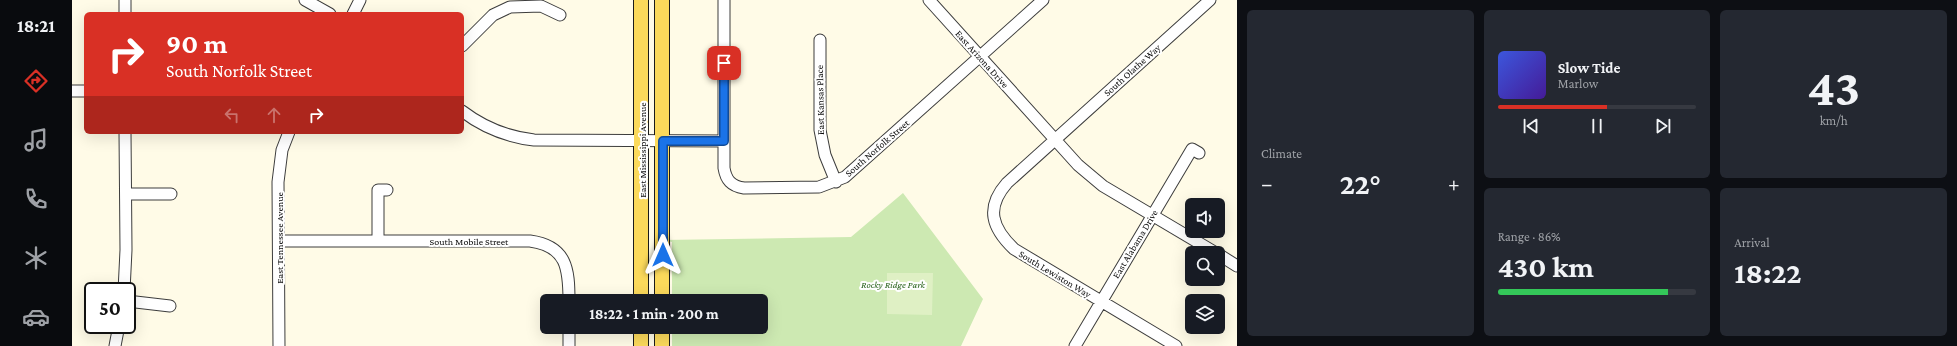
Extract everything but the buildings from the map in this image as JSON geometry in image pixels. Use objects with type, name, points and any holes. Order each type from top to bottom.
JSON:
[{"type":"main road","name":"East Mississippi Avenue","points":[[641,0],[641,294]]},
{"type":"main road","name":"East Mississippi Avenue","points":[[662,0],[662,294]]},
{"type":"main road","points":[[641,334],[641,346]]},
{"type":"main road","points":[[662,334],[662,346]]},
{"type":"street","points":[[125,0],[125,12]]},
{"type":"street","points":[[304,0],[326,12]]},
{"type":"street","points":[[354,12],[360,0]]},
{"type":"street","name":"South Norfolk Street","points":[[724,0],[725,176],[729,182],[737,187],[808,188],[819,187],[836,182],[854,170],[1042,0]]},
{"type":"street","name":"East Arizona Drive","points":[[929,0],[1054,140],[1090,176],[1204,246]]},
{"type":"street","name":"South Olathe Way","points":[[1054,140],[1210,0]]},
{"type":"street","points":[[464,44],[493,15],[510,7],[541,6],[560,15]]},
{"type":"street","name":"East Kansas Place","points":[[820,40],[820,135],[825,156],[836,182]]},
{"type":"street","points":[[72,91],[84,91]]},
{"type":"street","points":[[464,112],[492,129],[527,140],[724,141]]},
{"type":"street","points":[[124,282],[126,194],[125,134]]},
{"type":"street","name":"East Tennessee Avenue","points":[[279,346],[280,164],[288,134]]},
{"type":"street","name":"South Lewiston Way","points":[[1054,140],[1000,191],[994,208],[995,224],[1000,233],[1014,248],[1176,346]]},
{"type":"street","name":"East Alabama Drive","points":[[1075,346],[1192,149],[1199,153]]},
{"type":"street","points":[[378,241],[378,190],[387,190]]},
{"type":"street","points":[[126,194],[171,194]]},
{"type":"street","name":"South Mobile Street","points":[[279,241],[530,241],[540,243],[556,252],[567,268],[569,294]]},
{"type":"street","name":"East Arizona Drive","points":[[1225,259],[1237,266]]},
{"type":"street","points":[[136,302],[170,306]]},
{"type":"street","points":[[115,346],[117,334]]},
{"type":"street","points":[[569,334],[569,346]]},
{"type":"green space","name":"Rocky Ridge Park","points":[[903,193],[983,299],[961,346],[672,346],[672,334],[768,334],[768,294],[672,294],[672,242],[663,240],[851,237]]},
{"type":"green space","points":[[887,273],[933,273],[932,315],[887,314]]},
{"type":"route","points":[[663,255],[663,141],[724,141],[724,63]]}]
